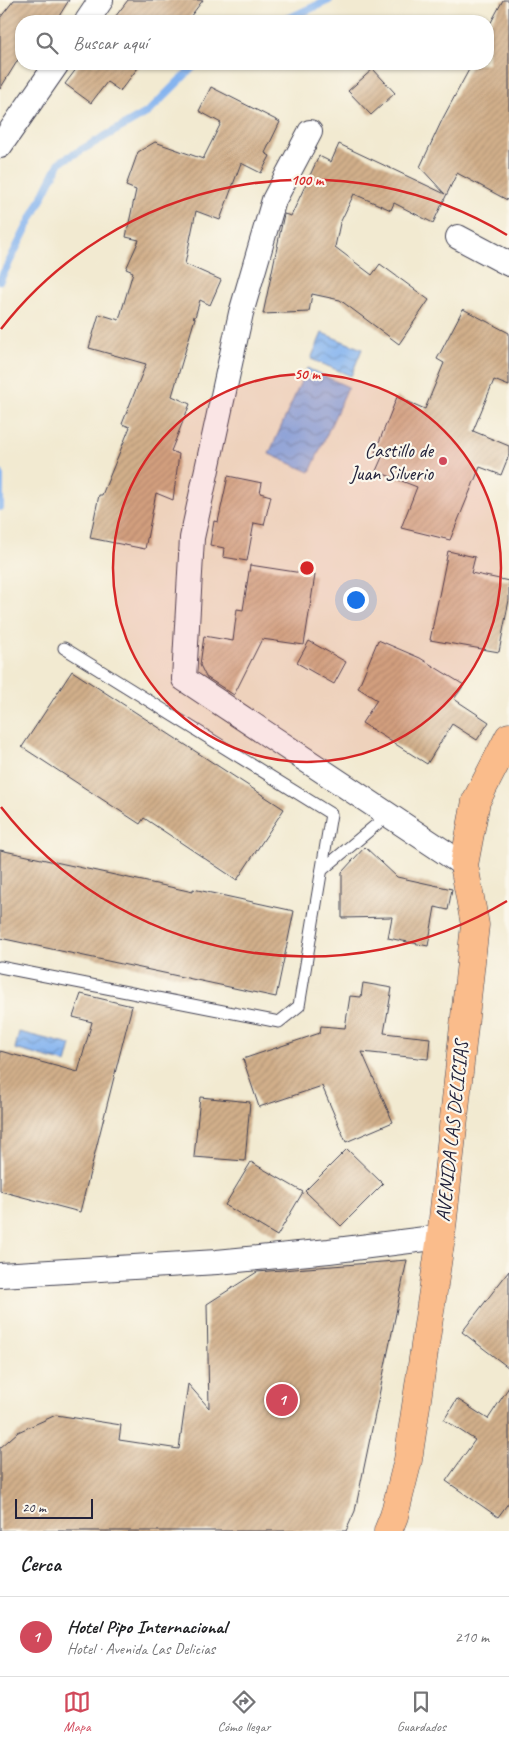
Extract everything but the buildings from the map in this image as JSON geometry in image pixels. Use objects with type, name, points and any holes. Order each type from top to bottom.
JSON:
[{"type":"main road","name":"AVENIDA LAS DELICIAS","points":[[388,1531],[394,1516],[408,1460],[441,1237],[475,925],[464,865],[476,801],[509,737]]},
{"type":"street","points":[[91,15],[102,0]]},
{"type":"street","points":[[0,146],[53,70]]},
{"type":"street","points":[[310,132],[274,200],[241,313],[192,538],[184,679],[464,865]]},
{"type":"street","points":[[458,237],[509,264]]},
{"type":"street","points":[[0,1275],[216,1262],[330,1251],[441,1237]]},
{"type":"lane","points":[[0,967],[279,1022],[299,1006],[331,814],[64,648]]},
{"type":"lane","points":[[322,870],[389,814]]},
{"type":"water","points":[[322,333],[362,349],[351,376],[311,359]]},
{"type":"water","points":[[307,368],[348,387],[310,472],[269,454]]},
{"type":"water","points":[[19,1032],[71,1045],[66,1063],[15,1049]]},
{"type":"waterway","points":[[296,15],[329,0]]},
{"type":"waterway","points":[[0,280],[60,162],[148,112],[190,70]]},
{"type":"waterway","points":[[0,474],[0,507]]},
{"type":"place","name":"Castillo de Juan Silverio","points":[[443,461]]},
{"type":"place","name":"Hotel Pipo Internacional","points":[[282,1400]]}]
